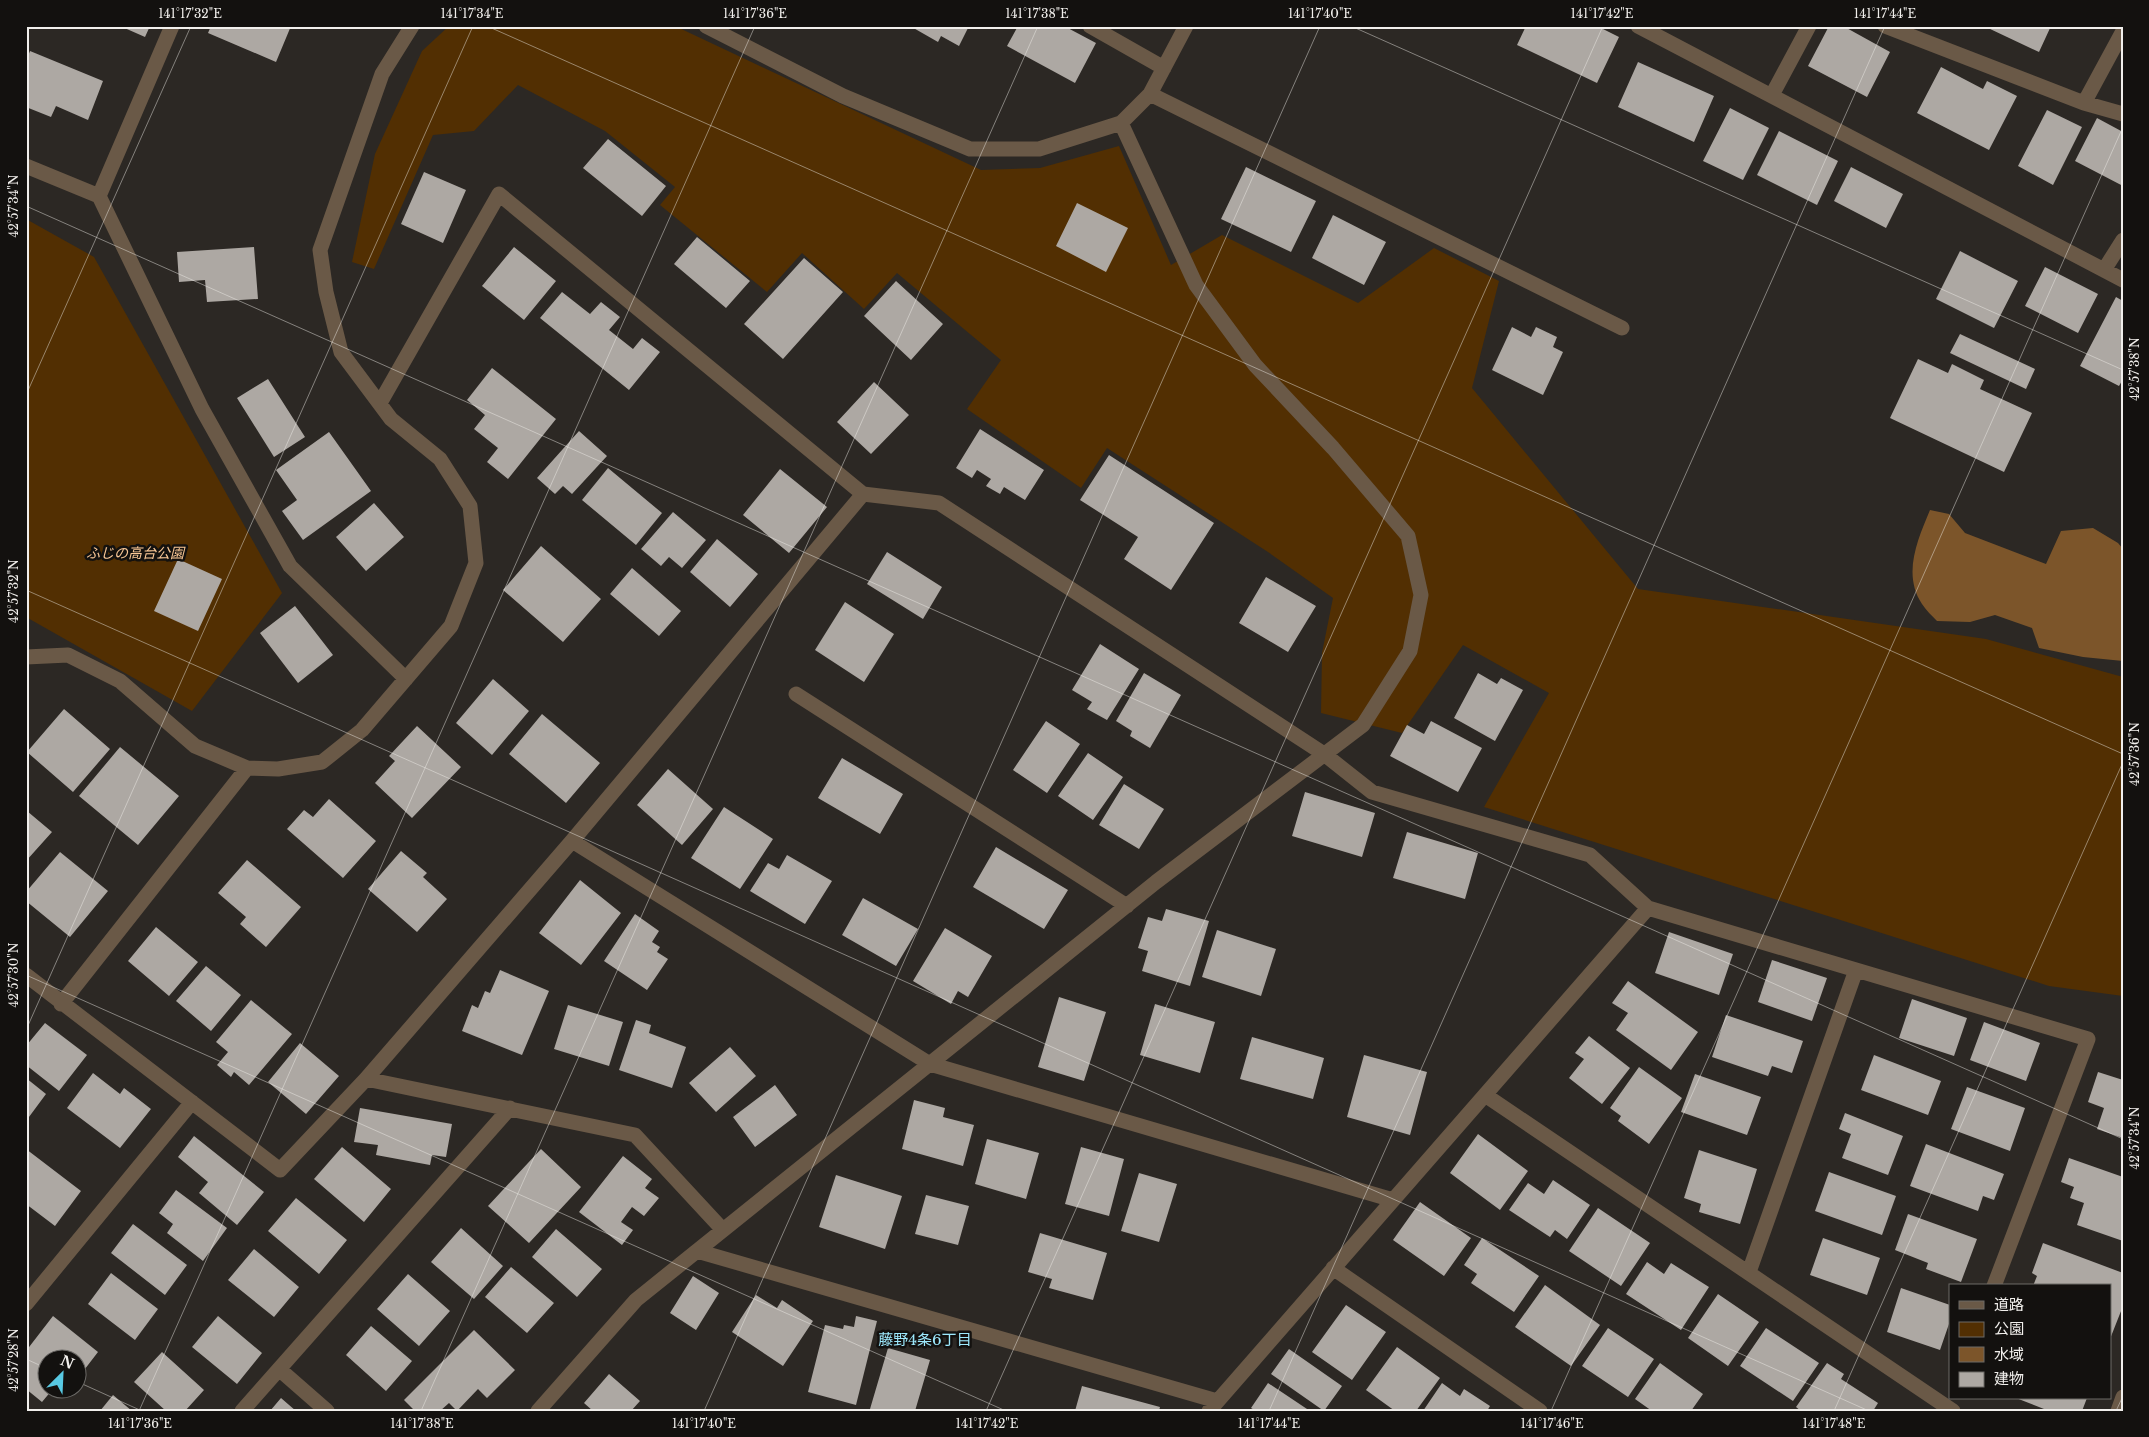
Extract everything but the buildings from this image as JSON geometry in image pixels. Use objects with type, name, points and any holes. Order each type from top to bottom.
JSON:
[{"type":"street","points":[[99,196],[172,26]]},
{"type":"street","points":[[26,657],[68,655],[120,681],[195,746],[247,768],[278,769],[322,762],[362,730],[451,626],[476,563],[470,506],[440,459],[391,419],[341,352],[326,292],[320,250],[382,74],[412,26]]},
{"type":"street","points":[[706,26],[843,96],[970,149],[1039,149],[1121,123],[1150,94],[1186,26]]},
{"type":"street","points":[[1090,26],[1164,68]]},
{"type":"street","points":[[1638,26],[2123,280]]},
{"type":"street","points":[[1772,95],[1808,26]]},
{"type":"street","points":[[1884,26],[2084,103],[2123,114]]},
{"type":"street","points":[[2084,103],[2123,32]]},
{"type":"street","points":[[1150,94],[1622,328]]},
{"type":"street","points":[[538,1411],[636,1300],[1127,906],[1362,725],[1410,651],[1421,595],[1408,536],[1333,448],[1255,365],[1196,285],[1121,123]]},
{"type":"street","points":[[26,166],[99,196],[202,409],[290,566],[406,679]]},
{"type":"street","points":[[380,404],[499,194],[862,494],[939,503],[1324,754],[1372,792],[1590,855],[1648,908],[2088,1039],[1995,1284]]},
{"type":"street","points":[[2104,270],[2123,240]]},
{"type":"street","points":[[26,975],[61,1004],[280,1170],[366,1079],[572,841],[862,494]]},
{"type":"street","points":[[796,694],[1127,906]]},
{"type":"street","points":[[61,1004],[247,768]]},
{"type":"street","points":[[572,841],[930,1064],[1393,1200]]},
{"type":"street","points":[[697,1251],[1213,1406],[1648,908]]},
{"type":"street","points":[[1749,1272],[1856,970]]},
{"type":"street","points":[[366,1079],[635,1135],[723,1230]]},
{"type":"street","points":[[1484,1095],[1951,1405]]},
{"type":"street","points":[[28,1297],[192,1102]]},
{"type":"street","points":[[242,1411],[510,1108]]},
{"type":"street","points":[[1333,1268],[1540,1411]]},
{"type":"street","points":[[279,1369],[327,1411]]},
{"type":"street","points":[[2118,1411],[2123,1397]]},
{"type":"green space","points":[[449,26],[675,26],[981,170],[1040,168],[1119,146],[1171,265],[1222,235],[1358,303],[1434,248],[1499,281],[1472,388],[1638,589],[1986,639],[2123,677],[2123,996],[2049,986],[1484,807],[1549,693],[1463,645],[1402,733],[1321,713],[1322,653],[1333,598],[1268,552],[1107,448],[1081,488],[967,409],[1001,360],[897,273],[864,309],[802,253],[767,292],[660,205],[675,187],[605,131],[518,85],[474,131],[433,135],[374,269],[352,262],[375,154],[422,51]]},
{"type":"green space","name":"ふじの高台公園","points":[[26,219],[94,257],[282,593],[192,711],[26,617]]},
{"type":"water","points":[[1930,510],[1949,514],[1965,533],[2046,564],[2061,531],[2093,528],[2118,543],[2123,549],[2123,661],[2083,657],[2039,648],[2032,628],[1995,615],[1970,622],[1937,621],[1922,604],[1916,593],[1913,581],[1914,557]]},
{"type":"district","name":"藤野4条6丁目","points":[[925,1340]]}]
